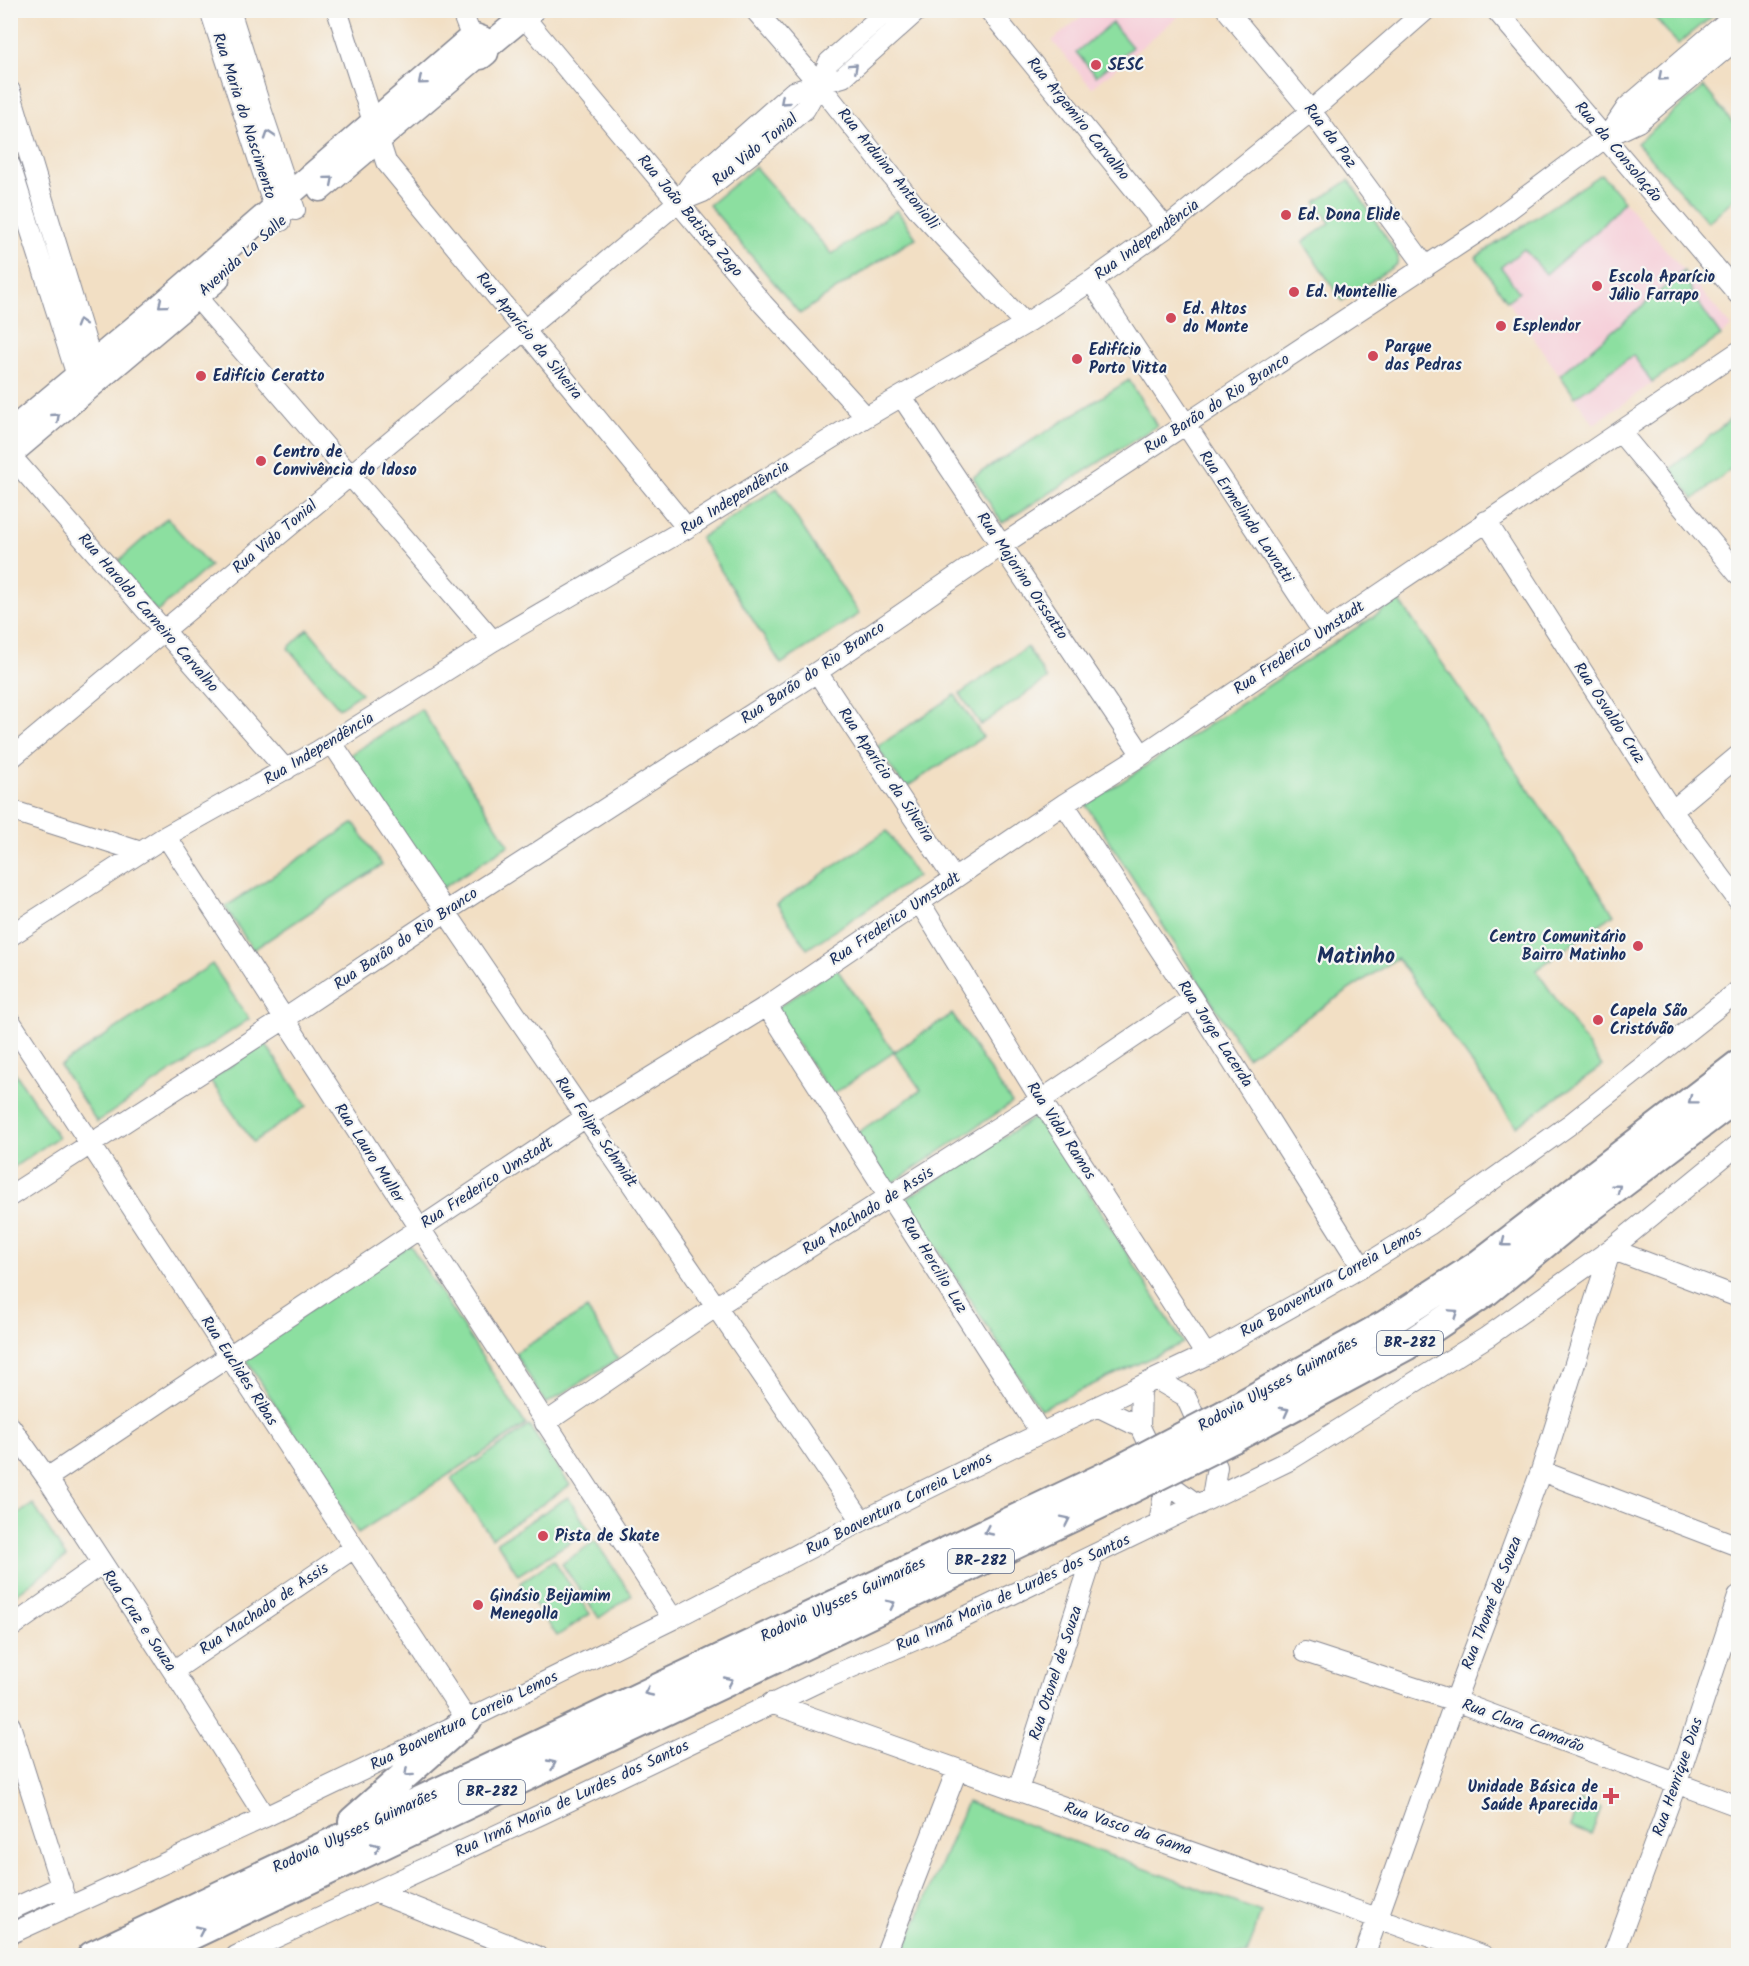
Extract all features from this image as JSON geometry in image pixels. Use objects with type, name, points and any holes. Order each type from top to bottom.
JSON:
[{"type":"highway","name":"Rodovia Ulysses Guimarães","points":[[1227,1428],[1478,1265],[1738,1065]]},
{"type":"highway","name":"Rodovia Ulysses Guimarães","points":[[147,1956],[816,1640],[1227,1428],[1406,1346],[1486,1292],[1570,1223],[1738,1096]]},
{"type":"highway","name":"Rodovia Ulysses Guimarães","points":[[92,1956],[329,1843],[1121,1481]]},
{"type":"highway","points":[[329,1843],[467,1720]]},
{"type":"main road","name":"Avenida La Salle","points":[[10,455],[90,376],[476,45],[521,12]]},
{"type":"main road","name":"Avenida La Salle","points":[[10,432],[90,376]]},
{"type":"street","name":"Rua Aparício da Silveira","points":[[337,10],[386,162],[687,528]]},
{"type":"street","points":[[461,10],[476,45]]},
{"type":"street","name":"Rua Arduino Antoniolli","points":[[755,10],[819,84],[920,212],[1025,324]]},
{"type":"street","points":[[819,84],[829,62],[884,23],[918,10]]},
{"type":"street","name":"Rua Argemiro Carvalho","points":[[989,10],[1166,228]]},
{"type":"street","name":"Rua da Paz","points":[[1227,10],[1311,111],[1426,267]]},
{"type":"street","name":"Rua Independência","points":[[10,936],[166,836],[332,743],[493,641],[687,528],[866,417],[1025,324],[1091,281],[1166,228],[1311,111],[1426,10]]},
{"type":"street","name":"Rua da Consolação","points":[[1496,10],[1738,294]]},
{"type":"street","name":"Rua Maria do Nascimento","points":[[219,11],[285,208]]},
{"type":"street","name":"Rua João Batista Zago","points":[[521,12],[763,304],[866,417]]},
{"type":"street","name":"Rua Barão do Rio Branco","points":[[10,1196],[817,672],[1002,545],[1484,228],[1606,137],[1638,122],[1702,55],[1738,12]]},
{"type":"street","name":"Rua Barão do Rio Branco","points":[[1702,55],[1738,38]]},
{"type":"street","name":"Rua Vido Tonial","points":[[10,759],[678,201],[694,180],[745,147],[793,92],[819,84]]},
{"type":"street","points":[[12,100],[55,237],[62,295]]},
{"type":"street","points":[[32,161],[11,167],[35,243],[62,295],[90,376]]},
{"type":"street","points":[[35,243],[55,237]]},
{"type":"street","name":"Rua Ermelindo Lavratti","points":[[1091,281],[1323,632]]},
{"type":"street","points":[[191,291],[493,641]]},
{"type":"street","name":"Rua Frederico Umstadt","points":[[47,1478],[586,1117],[767,1006],[1738,352]]},
{"type":"street","name":"Rua Majorino Orssatto","points":[[902,397],[1142,755]]},
{"type":"street","points":[[1620,432],[1738,574]]},
{"type":"street","name":"Rua Haroldo Carneiro Carvalho","points":[[10,455],[286,770]]},
{"type":"street","name":"Rua Osvaldo Cruz","points":[[1486,521],[1672,811],[1738,900]]},
{"type":"street","name":"Rua Aparício da Silveira","points":[[817,672],[954,879]]},
{"type":"street","name":"Rua Felipe Schmidt","points":[[332,743],[862,1521]]},
{"type":"street","points":[[1672,811],[1738,756]]},
{"type":"street","name":"Rua Jorge Lacerda","points":[[1064,804],[1192,998],[1362,1267]]},
{"type":"street","points":[[10,810],[141,852]]},
{"type":"street","name":"Rua Lauro Muller","points":[[166,836],[673,1619]]},
{"type":"street","name":"Rua Vidal Ramos","points":[[920,903],[1198,1359]]},
{"type":"street","name":"Rua Boaventura Correia Lemos","points":[[10,1934],[265,1817],[467,1720],[673,1619],[862,1521],[1198,1359],[1362,1267],[1429,1225],[1569,1125],[1738,991]]},
{"type":"street","name":"Rua Machado de Assis","points":[[545,1423],[717,1306],[1041,1100],[1192,998]]},
{"type":"street","name":"Rua Hercilio Luz","points":[[767,1006],[1041,1433]]},
{"type":"street","name":"Rua Euclides Ribas","points":[[10,1021],[467,1720]]},
{"type":"street","name":"Rua Irmã Maria de Lurdes dos Santos","points":[[237,1956],[544,1813],[771,1703],[938,1630],[1290,1460],[1477,1343],[1611,1249],[1738,1144]]},
{"type":"street","points":[[1611,1249],[1738,1297]]},
{"type":"street","name":"Rua Thomé de Souza","points":[[1364,1956],[1455,1701],[1541,1471],[1611,1249]]},
{"type":"street","points":[[1166,1482],[1205,1501],[1216,1467],[1185,1396],[1198,1359]]},
{"type":"street","points":[[1159,1524],[1166,1482],[1140,1427],[1148,1383],[1185,1396]]},
{"type":"street","points":[[1099,1407],[1140,1427]]},
{"type":"street","name":"Rua Cruz e Souza","points":[[10,1426],[47,1478],[173,1671],[265,1817]]},
{"type":"street","points":[[1216,1467],[1248,1480]]},
{"type":"street","points":[[1541,1471],[1738,1546]]},
{"type":"street","name":"Rua Machado de Assis","points":[[173,1671],[354,1548]]},
{"type":"street","name":"Rua Otonel de Souza","points":[[1018,1790],[1093,1556]]},
{"type":"street","points":[[10,1628],[101,1564]]},
{"type":"street","name":"Rua Henrique Dias","points":[[1613,1956],[1677,1782],[1738,1598]]},
{"type":"street","name":"Rua Clara Camarão","points":[[1305,1652],[1455,1701],[1738,1806]]},
{"type":"street","name":"Rua Vasco da Gama","points":[[771,1703],[1377,1916],[1484,1956]]},
{"type":"street","points":[[10,1725],[68,1908]]},
{"type":"street","points":[[885,1956],[957,1770]]},
{"type":"street","points":[[10,1910],[62,1886]]},
{"type":"street","points":[[375,1892],[537,1956]]},
{"type":"shaded area","name":"SESC","points":[[1088,11],[1185,11],[1092,88],[1052,41]]},
{"type":"shaded area","name":"Escola Aparício Júlio Farrapo","points":[[1601,174],[1732,327],[1594,424],[1476,257]]},
{"type":"green space","points":[[1649,10],[1719,11],[1678,44]]},
{"type":"green space","points":[[1112,23],[1132,47],[1096,76],[1076,52]]},
{"type":"green space","points":[[1704,87],[1738,129],[1738,195],[1708,222],[1637,143]]},
{"type":"green space","points":[[755,167],[832,254],[897,210],[916,238],[800,314],[709,205]]},
{"type":"green space","points":[[1601,174],[1624,201],[1598,230],[1546,274],[1524,249],[1501,267],[1519,292],[1507,301],[1476,257]]},
{"type":"green space","points":[[1349,180],[1398,256],[1397,264],[1342,301],[1303,242],[1330,223],[1316,202]]},
{"type":"green space","points":[[1684,271],[1693,295],[1721,336],[1652,382],[1633,355],[1575,397],[1560,375]]},
{"type":"green space","points":[[1129,380],[1157,426],[1002,523],[973,477]]},
{"type":"green space","points":[[1738,413],[1738,463],[1694,499],[1670,469]]},
{"type":"green space","points":[[777,488],[859,614],[781,664],[700,538]]},
{"type":"green space","points":[[167,518],[210,566],[157,612],[115,564]]},
{"type":"green space","points":[[1399,600],[1614,914],[1536,970],[1602,1066],[1516,1126],[1397,958],[1247,1057],[1086,805]]},
{"type":"green space","points":[[308,629],[361,693],[339,708],[288,648]]},
{"type":"green space","points":[[1027,647],[1047,679],[981,725],[960,694]]},
{"type":"green space","points":[[955,695],[983,737],[905,788],[877,747]]},
{"type":"green space","points":[[421,709],[509,845],[438,891],[350,755]]},
{"type":"green space","points":[[354,823],[382,865],[253,950],[225,907]]},
{"type":"green space","points":[[887,831],[917,876],[807,949],[777,904]]},
{"type":"green space","points":[[212,964],[249,1019],[97,1122],[60,1066]]},
{"type":"green space","points":[[836,968],[894,1052],[832,1095],[774,1010]]},
{"type":"green space","points":[[952,1014],[1012,1103],[891,1184],[857,1133],[921,1090],[894,1052]]},
{"type":"green space","points":[[265,1043],[307,1106],[253,1142],[210,1080]]},
{"type":"green space","points":[[10,1065],[58,1137],[11,1169],[10,1169]]},
{"type":"green space","points":[[1040,1114],[1183,1343],[1040,1409],[906,1199]]},
{"type":"green space","points":[[410,1245],[526,1425],[358,1533],[242,1353]]},
{"type":"green space","points":[[587,1309],[618,1359],[546,1404],[515,1353]]},
{"type":"green space","points":[[529,1426],[570,1485],[492,1538],[451,1479]]},
{"type":"green space","name":"Pista de Skate","points":[[568,1497],[589,1530],[518,1575],[497,1542]]},
{"type":"green space","points":[[33,1504],[66,1557],[11,1598],[11,1519]]},
{"type":"green space","points":[[595,1541],[632,1595],[599,1618],[562,1564]]},
{"type":"green space","points":[[553,1560],[590,1614],[557,1636],[520,1583]]},
{"type":"green space","points":[[1580,1800],[1601,1808],[1591,1835],[1570,1827]]},
{"type":"green space","points":[[967,1802],[1261,1912],[1247,1955],[902,1955]]},
{"type":"place","name":"SESC","points":[[1096,65]]},
{"type":"place","name":"Ed. Dona Elide","points":[[1286,215]]},
{"type":"place","name":"Escola Aparício Júlio Farrapo","points":[[1597,286]]},
{"type":"place","name":"Ed. Montellie","points":[[1294,292]]},
{"type":"place","name":"Ed. Altos do Monte","points":[[1171,318]]},
{"type":"place","name":"Esplendor","points":[[1501,326]]},
{"type":"place","name":"Parque das Pedras","points":[[1373,356]]},
{"type":"place","name":"Edifício Porto Vitta","points":[[1077,359]]},
{"type":"place","name":"Edifício Ceratto","points":[[201,376]]},
{"type":"place","name":"Centro de Convivência do Idoso","points":[[261,461]]},
{"type":"place","name":"Centro Comunitário Bairro Matinho","points":[[1638,946]]},
{"type":"place","name":"Capela São Cristóvão","points":[[1598,1020]]},
{"type":"place","name":"Pista de Skate","points":[[543,1536]]},
{"type":"place","name":"Ginásio Beijamim Menegolla","points":[[478,1605]]},
{"type":"place","name":"Unidade Básica de Saúde Aparecida","points":[[1611,1796]]},
{"type":"district","name":"Matinho","points":[[1356,957]]}]
